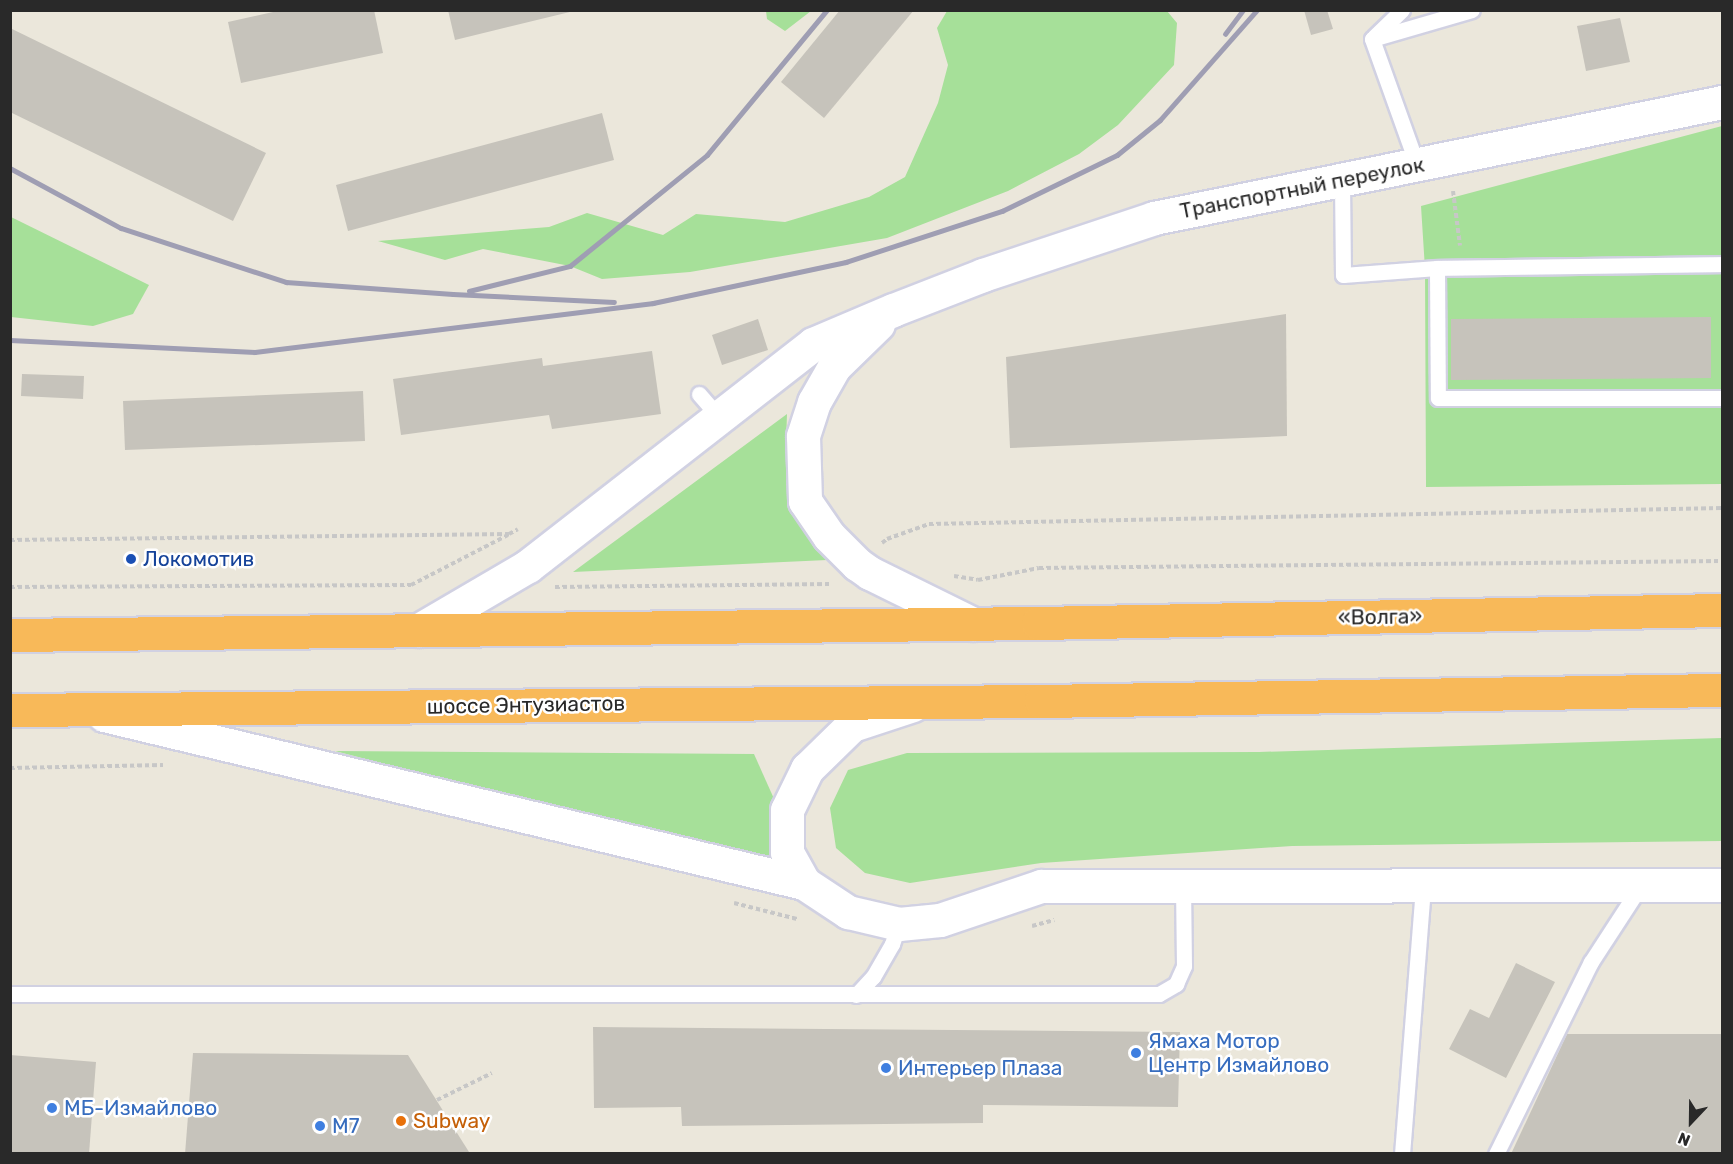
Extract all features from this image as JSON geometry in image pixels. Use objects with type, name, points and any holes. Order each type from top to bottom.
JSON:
[{"type":"highway","name":"«Волга»","points":[[973,624],[1722,610]]},
{"type":"highway","points":[[10,635],[973,624]]},
{"type":"highway","name":"шоссе Энтузиастов","points":[[10,710],[1041,701],[1722,690]]},
{"type":"street","name":"Транспортный переулок","points":[[419,630],[528,566],[708,405],[813,344],[904,298],[1154,218],[1722,102]]},
{"type":"street","points":[[904,298],[834,367],[814,402],[803,436],[805,501],[829,536],[857,564],[870,573],[973,624]]},
{"type":"street","points":[[804,883],[786,852],[787,810],[807,769],[852,725],[921,702]]},
{"type":"street","points":[[82,709],[804,883],[848,912],[899,924],[940,920],[1041,886],[1722,885]]},
{"type":"lane","points":[[1372,39],[1402,10]]},
{"type":"lane","points":[[1372,39],[1472,10]]},
{"type":"lane","points":[[1372,39],[1417,165]]},
{"type":"lane","points":[[1342,181],[1343,275],[1463,267],[1722,264]]},
{"type":"lane","points":[[1437,268],[1438,398],[1722,398]]},
{"type":"lane","points":[[1496,1154],[1591,962],[1642,884]]},
{"type":"lane","points":[[1402,1154],[1423,885]]},
{"type":"lane","points":[[10,994],[1159,994],[1176,984],[1184,966],[1183,887]]},
{"type":"lane","points":[[856,995],[873,976],[892,944],[899,924]]},
{"type":"path","points":[[1452,184],[1463,267]]},
{"type":"path","points":[[880,545],[887,539],[929,524],[1722,508]]},
{"type":"path","points":[[10,587],[411,585],[528,525]]},
{"type":"path","points":[[10,540],[508,534]]},
{"type":"path","points":[[946,575],[978,580],[1039,568],[1722,561]]},
{"type":"path","points":[[554,587],[830,584]]},
{"type":"path","points":[[436,1100],[492,1073]]},
{"type":"green space","points":[[766,10],[811,11],[785,31],[767,19]]},
{"type":"green space","points":[[947,11],[1167,11],[1177,23],[1174,65],[1118,125],[1079,154],[1008,191],[887,238],[690,272],[602,279],[570,266],[483,249],[445,260],[378,241],[549,227],[587,213],[663,235],[696,214],[785,222],[869,197],[905,177],[938,103],[948,65],[937,28]]},
{"type":"green space","points":[[1722,126],[1722,484],[1426,487],[1425,269],[1421,206]]},
{"type":"green space","points":[[11,217],[149,285],[133,314],[93,326],[11,317]]},
{"type":"green space","points":[[787,414],[786,443],[795,507],[827,560],[573,572]]},
{"type":"green space","points":[[1722,738],[1722,841],[1292,846],[1041,863],[910,883],[865,873],[836,848],[830,808],[848,770],[907,753],[1259,752]]},
{"type":"green space","points":[[335,751],[754,754],[775,801],[769,863]]},
{"type":"building","points":[[282,10],[374,10],[383,53],[241,83],[228,22]]},
{"type":"building","points":[[448,10],[574,10],[574,11],[455,40]]},
{"type":"building","points":[[840,10],[914,10],[824,118],[781,82]]},
{"type":"building","points":[[1304,10],[1327,10],[1333,29],[1311,35]]},
{"type":"building","points":[[1620,18],[1630,62],[1586,71],[1577,26]]},
{"type":"building","points":[[10,28],[266,153],[233,221],[10,112]]},
{"type":"building","points":[[602,113],[614,160],[348,231],[336,185]]},
{"type":"building","points":[[1286,314],[1287,436],[1010,448],[1006,357]]},
{"type":"building","points":[[1711,317],[1711,378],[1451,380],[1451,319]]},
{"type":"building","points":[[758,319],[768,350],[722,365],[712,335]]},
{"type":"building","points":[[652,351],[661,414],[552,429],[549,415],[401,435],[393,379],[542,358],[543,366]]},
{"type":"building","points":[[22,374],[84,376],[83,399],[21,396]]},
{"type":"building","points":[[363,391],[365,441],[125,450],[123,401]]},
{"type":"building","points":[[1516,963],[1555,982],[1506,1078],[1449,1049],[1470,1009],[1489,1018]]},
{"type":"building","name":"Интерьер Плаза","points":[[593,1027],[1180,1032],[1178,1107],[983,1105],[983,1123],[682,1126],[681,1107],[594,1108]]},
{"type":"building","points":[[1567,1034],[1722,1034],[1722,1154],[1511,1154]]},
{"type":"building","name":"М7","points":[[193,1053],[408,1055],[469,1152],[185,1154]]},
{"type":"building","name":"МБ-Измайлово","points":[[10,1055],[96,1062],[89,1154],[10,1154]]},
{"type":"railway","points":[[469,291],[570,266],[707,155],[827,10]]},
{"type":"railway","points":[[1225,34],[1243,10]]},
{"type":"railway","points":[[10,340],[255,352],[653,303],[846,262],[1002,211],[1117,155],[1160,120],[1257,10]]},
{"type":"railway","points":[[10,168],[121,228],[286,282],[453,294],[614,302]]},
{"type":"place","name":"Локомотив","points":[[131,559]]},
{"type":"place","name":"Ямаха Мотор Центр Измайлово","points":[[1136,1053]]},
{"type":"place","name":"Интерьер Плаза","points":[[886,1068]]},
{"type":"place","name":"МБ-Измайлово","points":[[52,1108]]},
{"type":"place","name":"Subway","points":[[401,1121]]},
{"type":"place","name":"М7","points":[[320,1126]]}]
